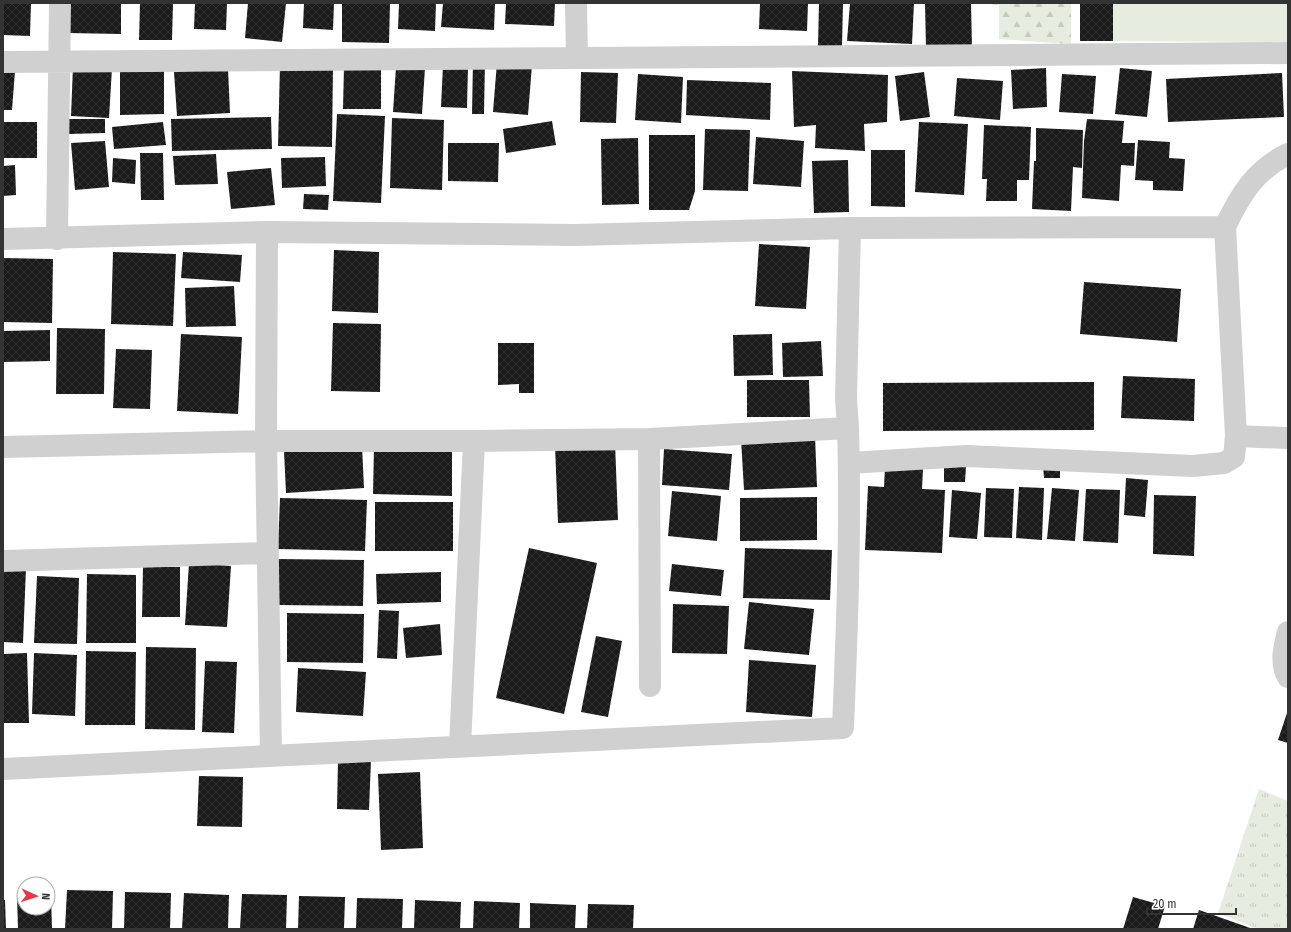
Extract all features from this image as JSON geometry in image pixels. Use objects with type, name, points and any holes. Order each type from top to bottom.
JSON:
[{"type":"street","points":[[57,239],[60,3]]},
{"type":"street","points":[[576,3],[577,58]]},
{"type":"street","points":[[3,62],[1288,53]]},
{"type":"street","points":[[849,463],[966,456],[1193,466],[1224,464],[1234,457],[1236,436],[1225,228],[1234,207],[1257,175],[1276,160],[1288,154]]},
{"type":"street","points":[[3,239],[57,239],[266,232],[575,235],[850,228],[1225,228]]},
{"type":"street","points":[[3,769],[843,728],[849,560],[849,463],[846,398],[850,228]]},
{"type":"street","points":[[266,232],[266,441],[271,755]]},
{"type":"street","points":[[3,447],[266,441],[649,439],[848,428]]},
{"type":"street","points":[[1236,436],[1288,438]]},
{"type":"street","points":[[649,439],[650,686]]},
{"type":"street","points":[[460,746],[474,441]]},
{"type":"street","points":[[3,561],[268,553]]},
{"type":"street","points":[[1288,632],[1283,663],[1288,677]]},
{"type":"green space","points":[[979,3],[1071,3],[1071,44],[999,39],[999,5]]},
{"type":"green space","points":[[1113,3],[1287,3],[1288,42],[1113,41]]},
{"type":"green space","points":[[1259,789],[1288,801],[1288,929],[1258,929],[1218,913]]},
{"type":"building","points":[[3,3],[31,3],[30,36],[3,35]]},
{"type":"building","points":[[67,3],[121,3],[121,34],[67,33]]},
{"type":"building","points":[[140,3],[173,3],[172,40],[139,40]]},
{"type":"building","points":[[195,3],[227,3],[226,30],[194,29]]},
{"type":"building","points":[[248,3],[286,3],[282,42],[245,38]]},
{"type":"building","points":[[304,3],[334,3],[333,30],[303,28]]},
{"type":"building","points":[[342,3],[390,3],[389,43],[342,42]]},
{"type":"building","points":[[399,3],[436,3],[435,31],[398,29]]},
{"type":"building","points":[[443,3],[495,3],[494,30],[441,27]]},
{"type":"building","points":[[506,3],[555,3],[554,26],[505,24]]},
{"type":"building","points":[[760,3],[808,3],[807,31],[759,29]]},
{"type":"building","points":[[819,3],[843,3],[842,47],[818,46]]},
{"type":"building","points":[[850,3],[914,3],[912,44],[847,41]]},
{"type":"building","points":[[925,3],[971,3],[972,48],[926,49]]},
{"type":"building","points":[[1080,3],[1113,3],[1113,41],[1080,41]]},
{"type":"building","points":[[473,60],[485,60],[484,114],[472,114]]},
{"type":"building","points":[[497,62],[532,65],[528,115],[493,112]]},
{"type":"building","points":[[280,64],[333,65],[332,147],[278,146]]},
{"type":"building","points":[[443,65],[468,65],[467,108],[441,107]]},
{"type":"building","points":[[73,66],[112,68],[109,118],[71,116]]},
{"type":"building","points":[[344,66],[381,66],[381,109],[343,109]]},
{"type":"building","points":[[396,67],[425,68],[422,114],[393,112]]},
{"type":"building","points":[[1046,68],[1047,107],[1013,109],[1011,70]]},
{"type":"building","points":[[1120,68],[1152,71],[1147,117],[1115,114]]},
{"type":"building","points":[[228,69],[230,113],[177,116],[174,72]]},
{"type":"building","points":[[3,70],[15,71],[12,110],[3,110]]},
{"type":"building","points":[[120,71],[164,71],[164,114],[120,115]]},
{"type":"building","points":[[792,71],[888,75],[887,122],[864,124],[865,151],[815,148],[816,125],[794,127]]},
{"type":"building","points":[[581,72],[618,73],[616,123],[580,122]]},
{"type":"building","points":[[924,72],[930,117],[900,121],[895,76]]},
{"type":"building","points":[[1282,73],[1284,117],[1168,122],[1166,79]]},
{"type":"building","points":[[638,74],[683,77],[681,123],[635,120]]},
{"type":"building","points":[[1062,74],[1096,76],[1093,114],[1059,112]]},
{"type":"building","points":[[957,78],[1003,81],[1000,120],[954,116]]},
{"type":"building","points":[[687,80],[771,83],[770,120],[686,115]]},
{"type":"building","points":[[337,114],[385,116],[381,203],[333,201]]},
{"type":"building","points":[[271,117],[272,149],[172,151],[171,119]]},
{"type":"building","points":[[392,118],[444,120],[442,190],[390,188]]},
{"type":"building","points":[[69,119],[105,119],[105,133],[69,134]]},
{"type":"building","points":[[1087,119],[1124,121],[1122,143],[1135,143],[1134,166],[1121,165],[1119,201],[1082,198],[1084,141]]},
{"type":"building","points":[[552,121],[556,145],[506,153],[503,129]]},
{"type":"building","points":[[3,122],[37,122],[37,158],[3,158]]},
{"type":"building","points":[[163,122],[166,145],[114,149],[112,127]]},
{"type":"building","points":[[919,122],[968,124],[964,195],[915,192]]},
{"type":"building","points":[[984,125],[1031,127],[1029,180],[1017,180],[1017,201],[986,201],[987,179],[982,179]]},
{"type":"building","points":[[1036,128],[1083,130],[1082,168],[1073,167],[1071,211],[1032,209],[1034,161],[1036,161]]},
{"type":"building","points":[[705,129],[750,130],[748,191],[703,190]]},
{"type":"building","points":[[649,135],[695,135],[695,191],[689,210],[649,210]]},
{"type":"building","points":[[756,137],[804,141],[801,187],[753,184]]},
{"type":"building","points":[[638,138],[639,204],[602,205],[601,139]]},
{"type":"building","points":[[1138,140],[1170,142],[1169,158],[1185,159],[1183,191],[1153,190],[1153,181],[1135,180]]},
{"type":"building","points":[[105,141],[109,187],[75,190],[71,143]]},
{"type":"building","points":[[448,143],[499,143],[498,182],[448,181]]},
{"type":"building","points":[[871,150],[905,150],[905,207],[871,206]]},
{"type":"building","points":[[140,153],[163,153],[164,200],[141,200]]},
{"type":"building","points":[[216,154],[218,184],[175,185],[173,156]]},
{"type":"building","points":[[325,157],[326,186],[282,188],[281,158]]},
{"type":"building","points":[[113,158],[136,160],[135,184],[112,182]]},
{"type":"building","points":[[848,160],[849,212],[814,213],[812,161]]},
{"type":"building","points":[[15,165],[16,195],[3,196],[3,166]]},
{"type":"building","points":[[271,168],[275,205],[231,209],[227,172]]},
{"type":"building","points":[[304,194],[329,195],[328,210],[303,209]]},
{"type":"building","points":[[759,244],[810,247],[806,309],[755,306]]},
{"type":"building","points":[[334,250],[379,252],[378,313],[332,311]]},
{"type":"building","points":[[113,252],[176,254],[173,326],[111,324]]},
{"type":"building","points":[[183,252],[242,255],[240,282],[181,278]]},
{"type":"building","points":[[3,258],[53,259],[52,323],[3,322]]},
{"type":"building","points":[[1084,282],[1181,289],[1177,342],[1080,334]]},
{"type":"building","points":[[234,286],[236,326],[186,327],[185,288]]},
{"type":"building","points":[[333,323],[381,324],[380,392],[331,391]]},
{"type":"building","points":[[57,328],[105,329],[104,394],[56,394]]},
{"type":"building","points":[[50,330],[50,361],[3,362],[3,331]]},
{"type":"building","points":[[181,334],[242,337],[238,414],[177,411]]},
{"type":"building","points":[[772,334],[773,375],[734,376],[733,335]]},
{"type":"building","points":[[821,341],[823,376],[783,377],[782,343]]},
{"type":"building","points":[[498,343],[534,343],[534,393],[519,393],[519,384],[498,385]]},
{"type":"building","points":[[116,349],[152,350],[150,409],[113,408]]},
{"type":"building","points":[[1123,376],[1195,379],[1194,421],[1121,418]]},
{"type":"building","points":[[747,380],[809,380],[810,417],[747,417]]},
{"type":"building","points":[[1094,382],[1094,430],[883,431],[883,383]]},
{"type":"building","points":[[815,436],[817,487],[744,490],[741,439]]},
{"type":"building","points":[[615,443],[618,520],[558,523],[555,445]]},
{"type":"building","points":[[362,446],[364,488],[286,493],[284,451]]},
{"type":"building","points":[[374,446],[452,447],[452,496],[373,494]]},
{"type":"building","points":[[664,449],[732,454],[729,490],[662,485]]},
{"type":"building","points":[[1043,465],[1060,465],[1060,478],[1044,478]]},
{"type":"building","points":[[944,466],[966,466],[965,482],[944,482]]},
{"type":"building","points":[[885,467],[923,469],[922,489],[945,490],[942,553],[865,550],[868,486],[884,487]]},
{"type":"building","points":[[1126,478],[1148,480],[1145,517],[1124,515]]},
{"type":"building","points":[[1019,487],[1044,488],[1042,540],[1016,538]]},
{"type":"building","points":[[986,488],[1014,489],[1012,538],[984,537]]},
{"type":"building","points":[[1052,488],[1079,490],[1075,541],[1047,539]]},
{"type":"building","points":[[1086,489],[1120,490],[1118,543],[1083,541]]},
{"type":"building","points":[[952,490],[981,493],[977,539],[949,537]]},
{"type":"building","points":[[672,491],[721,496],[717,541],[668,536]]},
{"type":"building","points":[[1154,495],[1196,496],[1194,556],[1153,554]]},
{"type":"building","points":[[817,497],[817,540],[740,541],[740,498]]},
{"type":"building","points":[[280,498],[367,500],[365,551],[278,549]]},
{"type":"building","points":[[375,502],[453,502],[453,551],[375,551]]},
{"type":"building","points":[[529,548],[597,563],[564,714],[496,698]]},
{"type":"building","points":[[745,548],[832,550],[830,600],[743,598]]},
{"type":"building","points":[[277,559],[364,560],[363,606],[277,605]]},
{"type":"building","points":[[189,563],[231,566],[227,627],[185,625]]},
{"type":"building","points":[[672,564],[724,570],[721,596],[669,591]]},
{"type":"building","points":[[3,567],[26,568],[23,643],[3,642]]},
{"type":"building","points":[[143,567],[180,567],[180,617],[142,617]]},
{"type":"building","points":[[441,572],[441,602],[377,604],[376,574]]},
{"type":"building","points":[[87,574],[136,575],[136,643],[86,643]]},
{"type":"building","points":[[37,576],[79,578],[77,644],[34,643]]},
{"type":"building","points":[[749,602],[814,609],[809,655],[744,649]]},
{"type":"building","points":[[673,604],[729,606],[727,654],[672,653]]},
{"type":"building","points":[[379,610],[399,611],[397,659],[377,658]]},
{"type":"building","points":[[287,613],[364,614],[363,663],[287,662]]},
{"type":"building","points":[[440,624],[442,655],[406,658],[403,628]]},
{"type":"building","points":[[596,636],[622,641],[608,717],[581,712]]},
{"type":"building","points":[[146,647],[196,648],[195,730],[145,729]]},
{"type":"building","points":[[86,651],[136,652],[135,725],[85,725]]},
{"type":"building","points":[[27,653],[29,723],[3,723],[3,654]]},
{"type":"building","points":[[34,653],[77,655],[75,716],[32,714]]},
{"type":"building","points":[[749,660],[816,665],[812,717],[746,712]]},
{"type":"building","points":[[205,661],[237,662],[234,733],[202,732]]},
{"type":"building","points":[[298,668],[366,672],[363,716],[296,712]]},
{"type":"building","points":[[1288,710],[1288,743],[1278,740]]},
{"type":"building","points":[[338,759],[371,760],[369,810],[337,809]]},
{"type":"building","points":[[420,772],[423,848],[381,850],[378,774]]},
{"type":"building","points":[[199,776],[243,777],[242,827],[197,826]]},
{"type":"building","points":[[67,890],[113,891],[112,929],[65,929]]},
{"type":"building","points":[[125,892],[171,893],[170,929],[124,929]]},
{"type":"building","points":[[184,893],[229,895],[228,929],[182,929]]},
{"type":"building","points":[[242,894],[287,895],[286,929],[240,929]]},
{"type":"building","points":[[299,896],[345,897],[344,929],[298,929]]},
{"type":"building","points":[[1133,897],[1165,906],[1158,929],[1123,929]]},
{"type":"building","points":[[357,898],[403,899],[402,929],[356,929]]},
{"type":"building","points":[[3,900],[5,900],[6,929],[3,929]]},
{"type":"building","points":[[415,900],[461,902],[460,929],[414,929]]},
{"type":"building","points":[[474,901],[520,903],[519,929],[473,929]]},
{"type":"building","points":[[530,903],[576,905],[575,929],[530,929]]},
{"type":"building","points":[[588,904],[634,905],[633,929],[587,929]]},
{"type":"building","points":[[1199,910],[1253,929],[1193,929]]},
{"type":"building","points":[[18,916],[52,916],[52,929],[18,929]]}]
